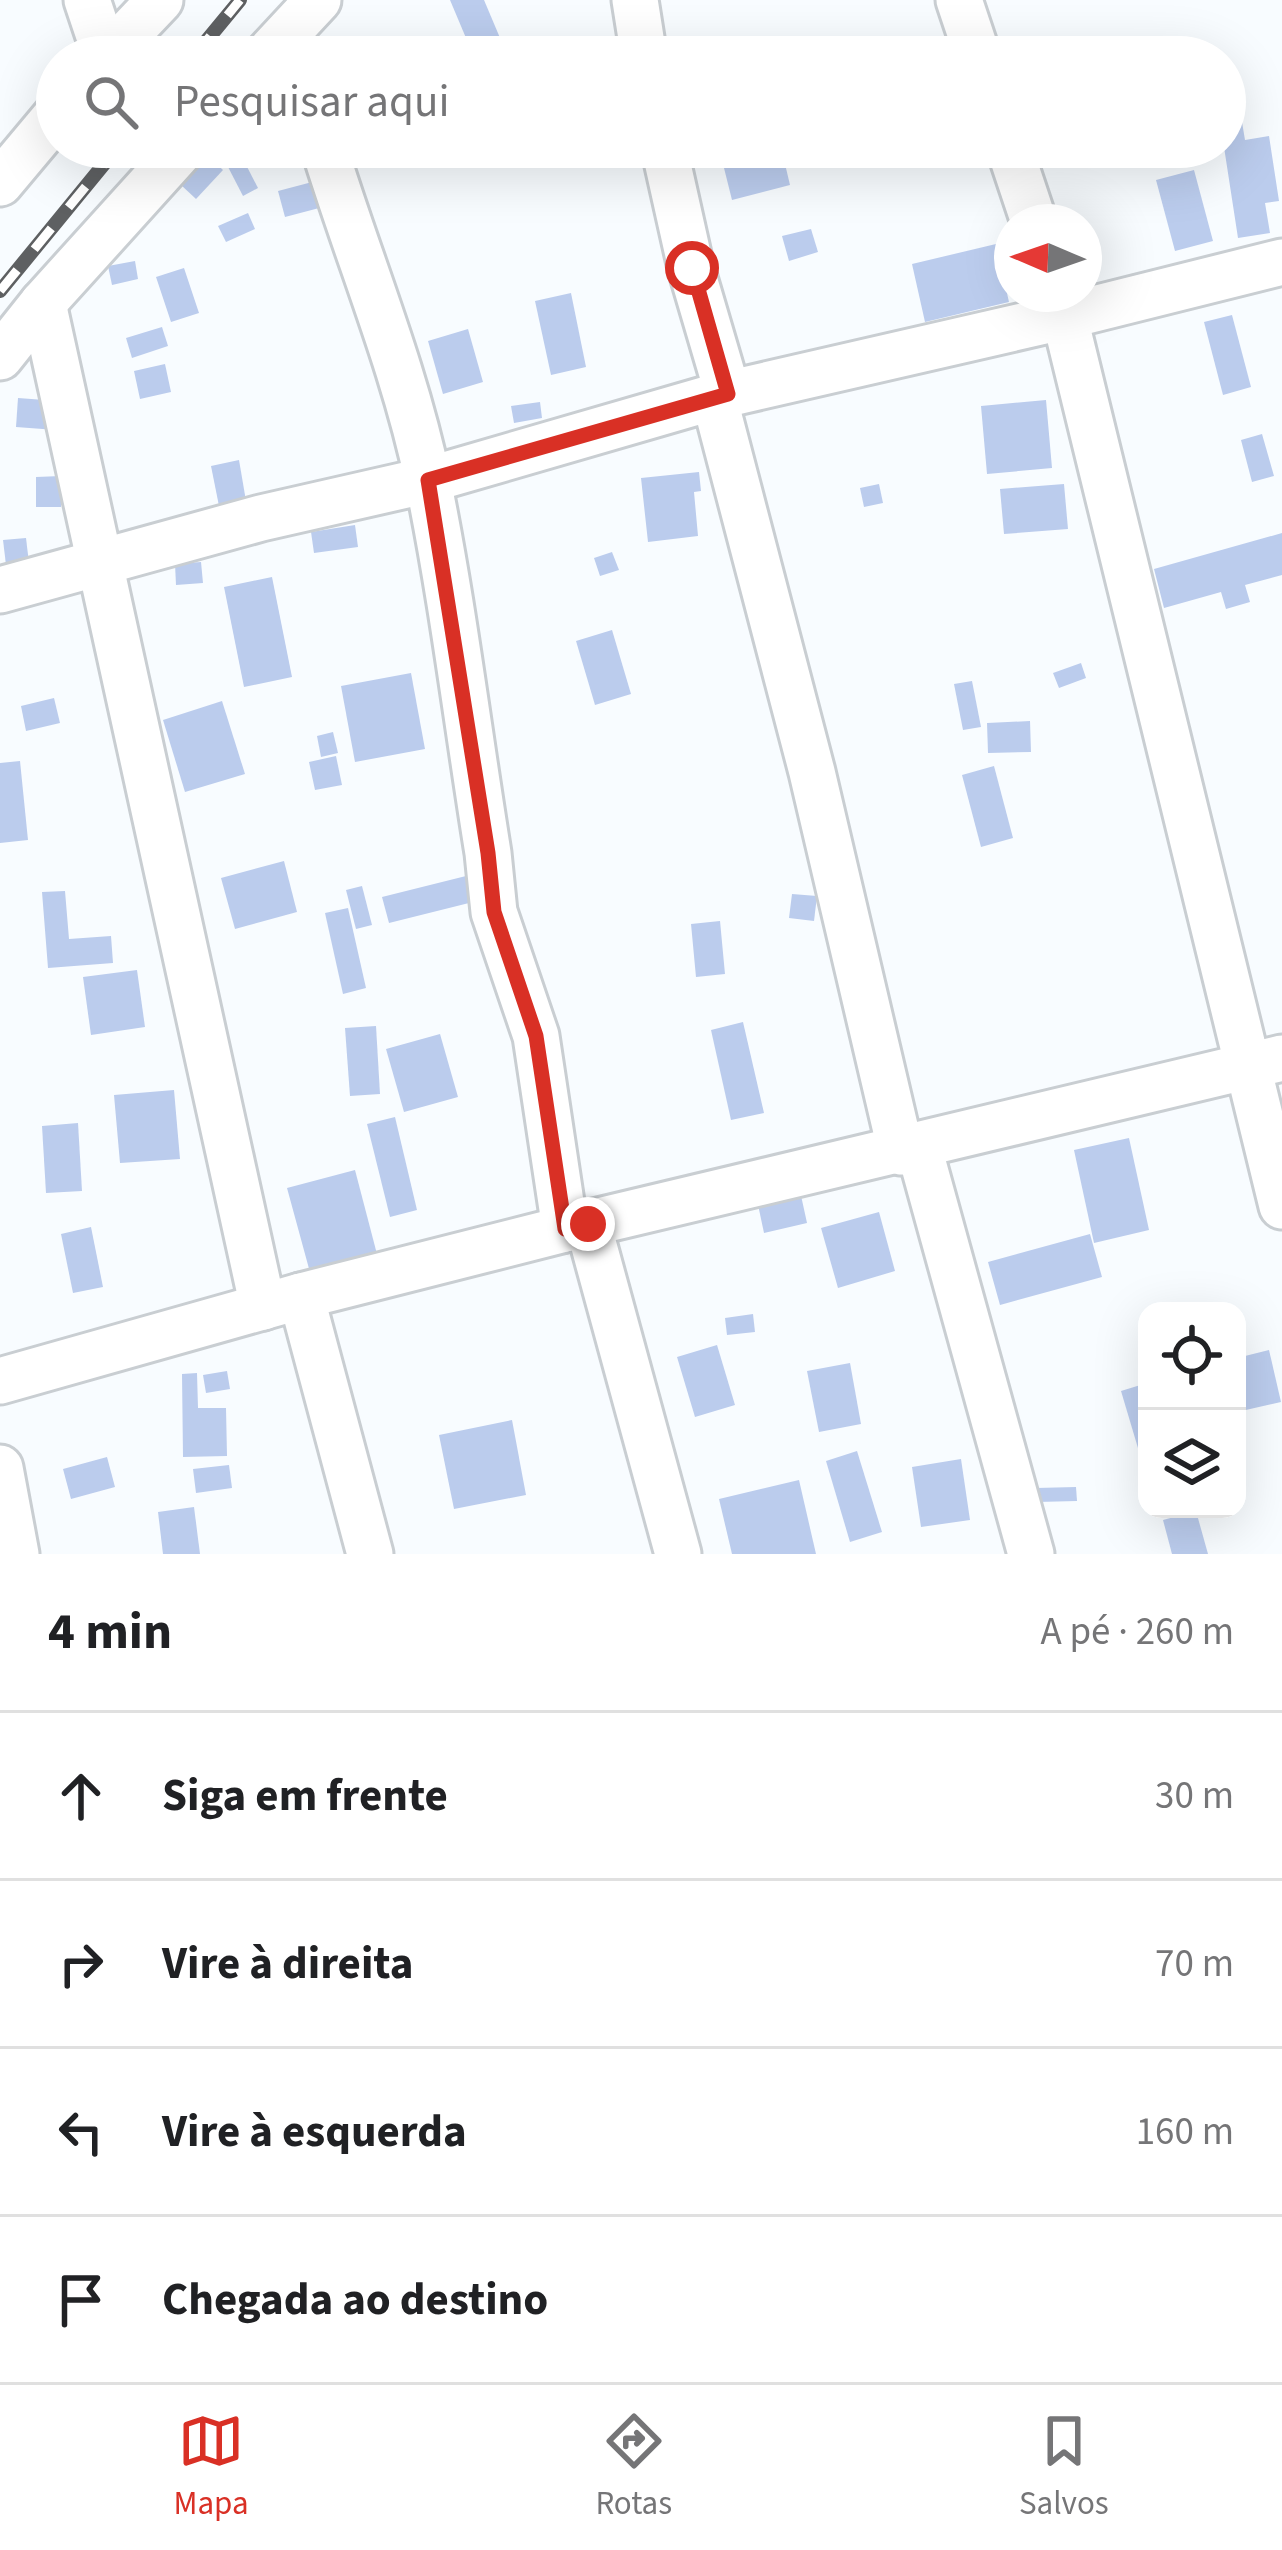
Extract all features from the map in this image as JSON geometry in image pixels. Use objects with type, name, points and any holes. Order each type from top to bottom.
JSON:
[{"type":"street","points":[[87,0],[99,36]]},
{"type":"street","points":[[126,36],[160,0]]},
{"type":"street","points":[[287,36],[318,0]]},
{"type":"street","points":[[635,0],[641,36]]},
{"type":"street","points":[[959,0],[971,36]]},
{"type":"street","points":[[0,184],[36,140]]},
{"type":"street","points":[[0,357],[165,168]]},
{"type":"street","points":[[330,168],[357,256],[386,324],[428,480],[494,912],[536,1036],[576,1227],[677,1554]]},
{"type":"street","points":[[669,168],[823,816],[910,1150],[1031,1554]]},
{"type":"street","points":[[1016,168],[1028,204]]},
{"type":"street","points":[[1102,297],[1282,262]]},
{"type":"street","points":[[43,303],[282,1301],[370,1554]]},
{"type":"street","points":[[0,590],[261,518],[428,480],[1036,312]]},
{"type":"street","points":[[1064,312],[1264,1063],[1282,1206]]},
{"type":"street","points":[[0,1381],[282,1301],[576,1227],[1264,1063]]},
{"type":"street","points":[[0,1468],[16,1554]]},
{"type":"building","points":[[450,0],[484,0],[499,36],[465,36]]},
{"type":"building","points":[[1269,136],[1279,201],[1265,203],[1270,233],[1238,238],[1227,168],[1246,168],[1246,140]]},
{"type":"building","points":[[195,168],[223,170],[196,199],[180,184]]},
{"type":"building","points":[[229,168],[248,168],[258,188],[243,196]]},
{"type":"building","points":[[724,168],[786,168],[790,185],[732,200]]},
{"type":"building","points":[[1194,170],[1213,241],[1175,251],[1156,180]]},
{"type":"building","points":[[316,181],[323,207],[285,217],[278,191]]},
{"type":"building","points":[[248,213],[255,229],[226,242],[218,226]]},
{"type":"building","points":[[811,229],[818,252],[789,261],[782,236]]},
{"type":"building","points":[[994,244],[994,306],[925,322],[912,264]]},
{"type":"building","points":[[135,261],[138,279],[112,285],[108,266]]},
{"type":"building","points":[[184,268],[199,313],[171,322],[156,277]]},
{"type":"building","points":[[571,293],[586,367],[551,375],[535,301]]},
{"type":"building","points":[[1232,315],[1251,387],[1223,395],[1204,322]]},
{"type":"building","points":[[162,327],[168,346],[132,358],[126,338]]},
{"type":"building","points":[[468,329],[483,382],[443,394],[428,341]]},
{"type":"building","points":[[165,364],[171,392],[140,399],[134,371]]},
{"type":"building","points":[[18,398],[58,401],[56,430],[16,427]]},
{"type":"building","points":[[1046,400],[1052,468],[987,474],[981,406]]},
{"type":"building","points":[[540,402],[542,418],[514,423],[511,406]]},
{"type":"building","points":[[1262,434],[1274,476],[1252,482],[1241,440]]},
{"type":"building","points":[[239,460],[246,501],[219,506],[211,466]]},
{"type":"building","points":[[699,472],[701,491],[694,492],[698,536],[648,542],[641,478]]},
{"type":"building","points":[[61,476],[61,507],[36,507],[36,477]]},
{"type":"building","points":[[879,484],[883,503],[864,507],[860,488]]},
{"type":"building","points":[[1064,484],[1068,529],[1004,534],[1000,489]]},
{"type":"building","points":[[355,525],[358,547],[314,553],[311,532]]},
{"type":"building","points":[[1282,533],[1282,575],[1245,585],[1250,602],[1226,609],[1221,592],[1164,608],[1154,569]]},
{"type":"building","points":[[26,538],[29,563],[6,565],[3,540]]},
{"type":"building","points":[[612,552],[619,570],[600,576],[594,558]]},
{"type":"building","points":[[201,562],[203,583],[176,585],[175,564]]},
{"type":"building","points":[[272,577],[292,677],[244,687],[224,587]]},
{"type":"building","points":[[612,630],[631,694],[595,705],[576,641]]},
{"type":"building","points":[[1081,663],[1086,678],[1059,688],[1053,673]]},
{"type":"building","points":[[411,673],[425,749],[355,762],[341,686]]},
{"type":"building","points":[[972,681],[981,727],[963,730],[954,684]]},
{"type":"building","points":[[54,698],[60,723],[26,731],[21,706]]},
{"type":"building","points":[[222,701],[245,774],[185,792],[163,720]]},
{"type":"building","points":[[1030,721],[1031,752],[988,753],[987,723]]},
{"type":"building","points":[[333,732],[338,753],[321,757],[317,736]]},
{"type":"building","points":[[336,756],[342,785],[315,790],[309,762]]},
{"type":"building","points":[[20,761],[28,840],[0,843],[0,763]]},
{"type":"building","points":[[994,766],[1013,838],[981,847],[962,775]]},
{"type":"building","points":[[284,861],[297,912],[235,929],[221,878]]},
{"type":"building","points":[[470,875],[477,901],[389,923],[382,897]]},
{"type":"building","points":[[362,886],[372,925],[356,929],[346,890]]},
{"type":"building","points":[[65,891],[69,939],[111,936],[113,963],[48,968],[42,892]]},
{"type":"building","points":[[792,894],[817,896],[814,921],[789,918]]},
{"type":"building","points":[[348,908],[366,988],[343,994],[325,913]]},
{"type":"building","points":[[720,921],[725,974],[696,977],[691,924]]},
{"type":"building","points":[[137,970],[145,1027],[91,1035],[83,977]]},
{"type":"building","points":[[743,1022],[764,1113],[731,1120],[711,1030]]},
{"type":"building","points":[[376,1026],[380,1094],[350,1096],[345,1028]]},
{"type":"building","points":[[440,1034],[458,1097],[404,1112],[386,1049]]},
{"type":"building","points":[[174,1090],[180,1159],[120,1163],[114,1095]]},
{"type":"building","points":[[395,1117],[417,1210],[390,1217],[367,1124]]},
{"type":"building","points":[[78,1123],[82,1191],[46,1193],[42,1126]]},
{"type":"building","points":[[1129,1138],[1149,1230],[1094,1243],[1074,1150]]},
{"type":"building","points":[[355,1170],[378,1258],[311,1276],[287,1188]]},
{"type":"building","points":[[800,1191],[807,1223],[764,1233],[757,1200]]},
{"type":"building","points":[[879,1212],[895,1271],[838,1288],[821,1228]]},
{"type":"building","points":[[91,1227],[103,1287],[73,1293],[61,1234]]},
{"type":"building","points":[[1090,1234],[1102,1277],[1000,1305],[988,1262]]},
{"type":"building","points":[[753,1314],[755,1332],[727,1335],[725,1318]]},
{"type":"building","points":[[717,1345],[735,1405],[695,1417],[677,1357]]},
{"type":"building","points":[[1269,1350],[1281,1402],[1246,1410],[1246,1356]]},
{"type":"building","points":[[850,1363],[861,1424],[819,1432],[807,1371]]},
{"type":"building","points":[[227,1371],[230,1389],[206,1393],[203,1375]]},
{"type":"building","points":[[197,1373],[198,1408],[226,1408],[227,1456],[183,1457],[182,1374]]},
{"type":"building","points":[[1138,1386],[1138,1448],[1121,1391]]},
{"type":"building","points":[[512,1420],[526,1495],[454,1509],[439,1435]]},
{"type":"building","points":[[857,1451],[882,1532],[850,1542],[826,1461]]},
{"type":"building","points":[[107,1457],[115,1487],[71,1499],[63,1469]]},
{"type":"building","points":[[961,1459],[970,1520],[921,1527],[912,1467]]},
{"type":"building","points":[[229,1465],[232,1488],[196,1493],[193,1469]]},
{"type":"building","points":[[799,1480],[816,1554],[732,1554],[719,1499]]},
{"type":"building","points":[[1076,1487],[1077,1501],[1037,1502],[1036,1488]]},
{"type":"building","points":[[194,1507],[200,1554],[163,1554],[158,1512]]},
{"type":"building","points":[[1198,1518],[1208,1554],[1172,1554],[1163,1520]]},
{"type":"railway","points":[[210,36],[240,0]]},
{"type":"railway","points":[[0,291],[101,168]]},
{"type":"route","points":[[588,1224],[565,1229],[536,1036],[494,912],[428,480],[728,394],[692,268]]}]
